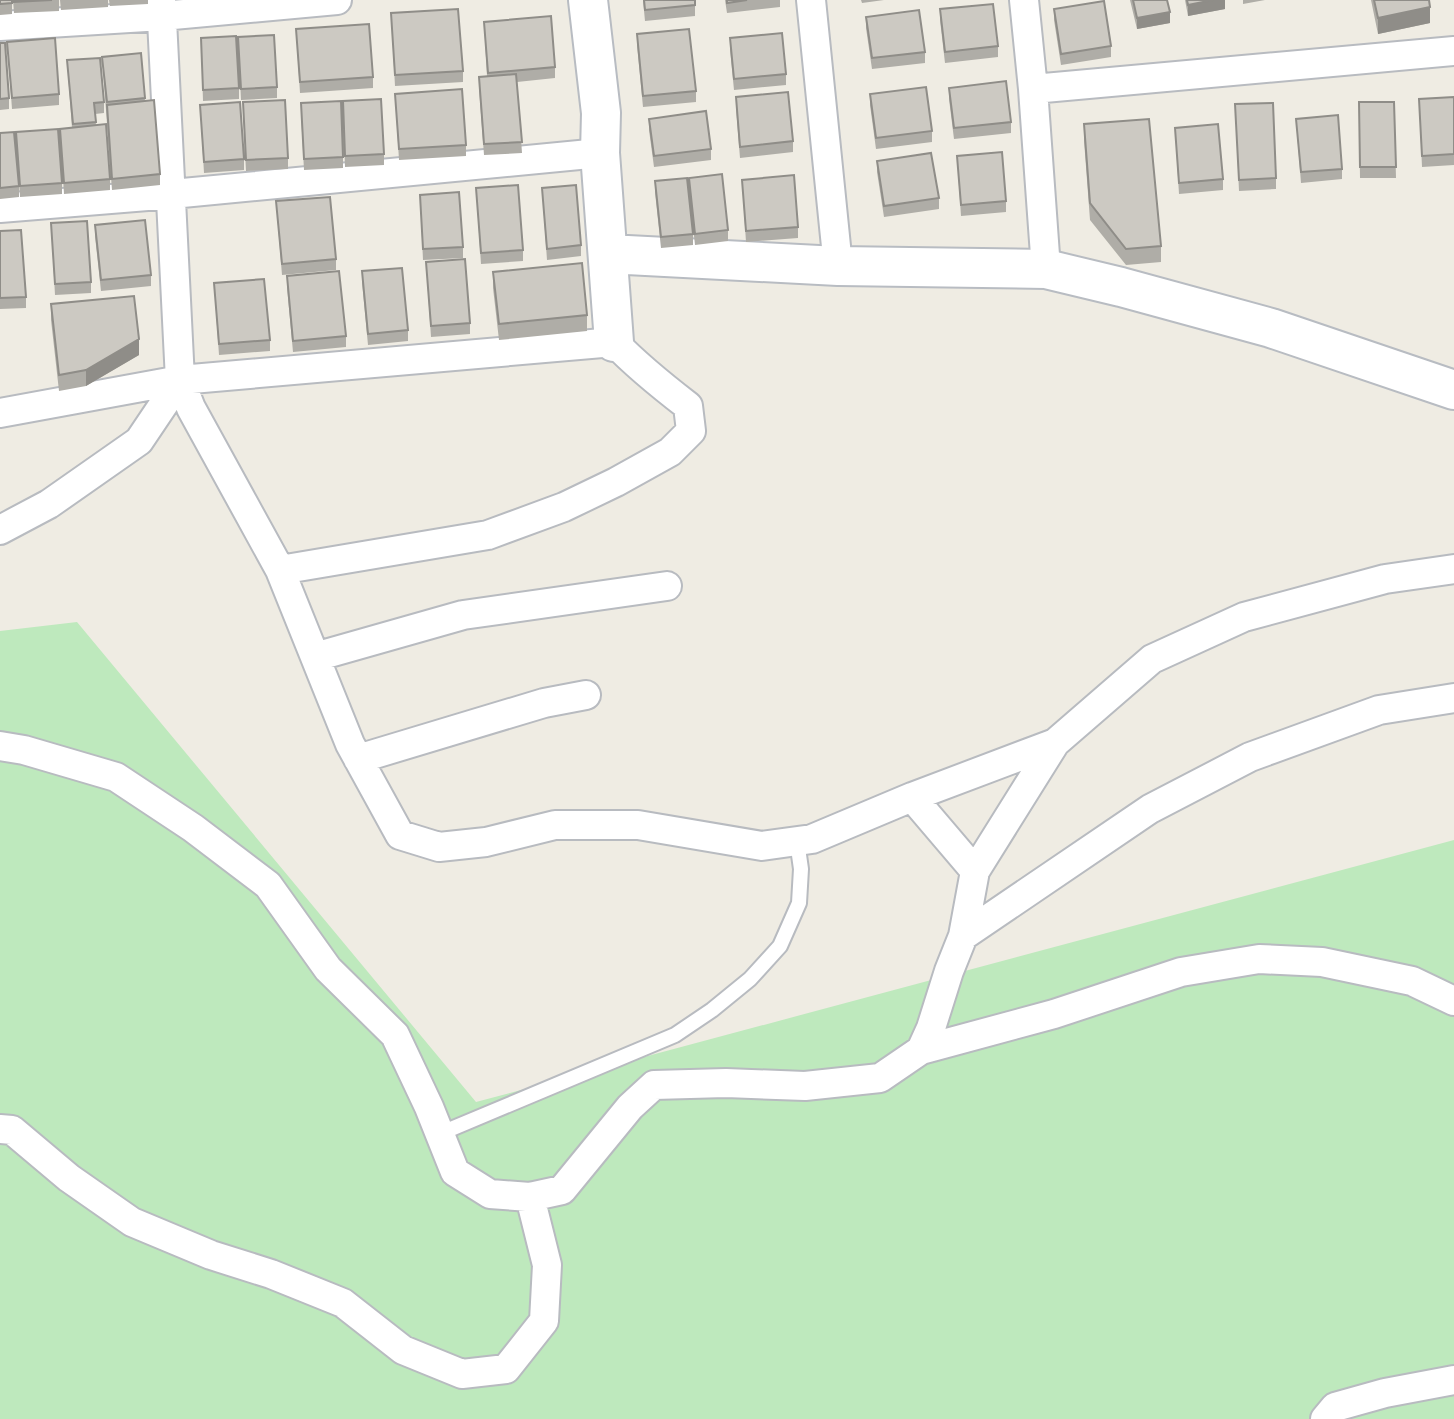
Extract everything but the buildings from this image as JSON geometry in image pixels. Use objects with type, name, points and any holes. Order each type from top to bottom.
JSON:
[{"type":"street","points":[[0,26],[162,8],[337,0]]},
{"type":"street","points":[[280,570],[488,535],[564,507],[616,482],[670,452],[691,431],[688,406],[650,377],[614,342],[600,153],[601,113],[588,0]]},
{"type":"street","points":[[811,0],[838,266]]},
{"type":"street","points":[[1024,0],[1046,270]]},
{"type":"street","points":[[162,8],[180,380],[191,408],[280,570],[349,744],[400,835],[439,848],[486,842],[555,825],[638,825],[762,846],[812,839],[912,797],[1055,743]]},
{"type":"street","points":[[1033,89],[1454,51]]},
{"type":"street","points":[[0,208],[600,153]]},
{"type":"street","points":[[608,254],[838,266],[1046,270],[1121,287],[1271,328],[1454,390]]},
{"type":"street","points":[[0,413],[180,380],[614,342]]},
{"type":"street","points":[[0,530],[49,504],[139,441],[180,380]]},
{"type":"street","points":[[921,1050],[963,936],[975,872],[1055,743],[1153,659],[1244,617],[1385,579],[1454,569]]},
{"type":"street","points":[[315,657],[463,615],[667,586]]},
{"type":"street","points":[[358,759],[544,703],[586,695]]},
{"type":"street","points":[[963,936],[1150,809],[1250,757],[1379,710],[1454,698]]},
{"type":"street","points":[[0,746],[24,750],[116,777],[193,828],[268,885],[328,969],[395,1035],[429,1107],[455,1172],[490,1194],[530,1197],[562,1190],[630,1107],[654,1085],[726,1083],[805,1086],[880,1078],[921,1050],[1054,1014],[1181,972],[1259,959],[1322,962],[1412,981],[1454,1001]]},
{"type":"street","points":[[912,797],[975,872]]},
{"type":"street","points":[[0,1129],[12,1130],[69,1178],[132,1222],[211,1255],[343,1303],[403,1350],[462,1374],[506,1369],[544,1321],[547,1265],[530,1197]]},
{"type":"street","points":[[1325,1419],[1335,1407],[1385,1393],[1454,1380]]},
{"type":"lane","points":[[439,1134],[675,1035],[731,995],[750,979],[780,946],[799,903],[797,841]]},
{"type":"green space","points":[[77,622],[476,1102],[1454,840],[1454,1419],[0,1419],[0,631]]}]
